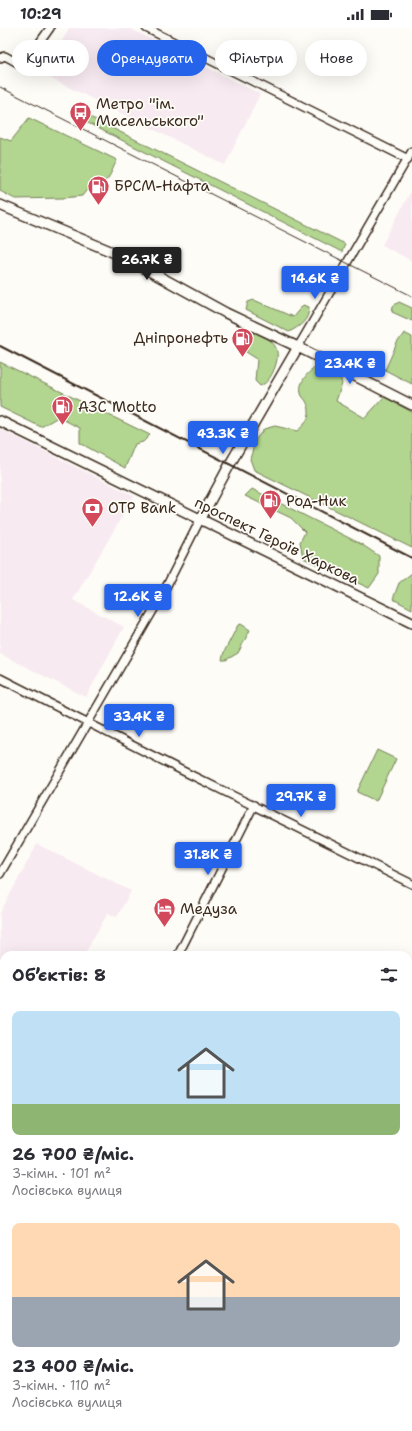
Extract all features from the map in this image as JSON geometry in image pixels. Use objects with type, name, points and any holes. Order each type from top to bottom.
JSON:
[{"type":"main road","points":[[0,205],[122,256],[226,313],[298,347],[412,405]]},
{"type":"main road","points":[[200,520],[230,464],[298,347]]},
{"type":"main road","name":"проспект Героїв Харкова","points":[[0,421],[412,623]]},
{"type":"street","points":[[0,58],[5,56],[23,66],[50,28]]},
{"type":"street","points":[[146,28],[408,159]]},
{"type":"street","points":[[298,347],[412,151]]},
{"type":"street","points":[[0,874],[161,597],[200,520]]},
{"type":"street","points":[[0,678],[412,884]]},
{"type":"street","points":[[180,951],[254,805]]},
{"type":"shaded area","points":[[69,28],[129,28],[153,40],[97,40],[97,76],[207,76],[207,67],[215,71],[215,76],[224,76],[260,94],[225,165],[46,76],[89,76],[89,40],[63,40]]},
{"type":"shaded area","points":[[412,189],[412,261],[382,245]]},
{"type":"shaded area","points":[[0,429],[134,496],[73,600],[124,627],[86,697],[0,654]]},
{"type":"shaded area","points":[[37,844],[131,891],[117,917],[108,913],[86,951],[0,951],[0,913]]},
{"type":"green space","points":[[90,117],[345,244],[342,252],[86,122]]},
{"type":"green space","points":[[29,118],[117,160],[108,179],[101,184],[89,187],[82,196],[15,199],[0,191],[0,137],[11,141]]},
{"type":"green space","points":[[254,300],[293,317],[303,305],[309,307],[309,312],[306,319],[297,328],[289,332],[246,310],[248,302]]},
{"type":"green space","points":[[399,302],[412,308],[412,321],[392,312],[393,306]]},
{"type":"green space","points":[[240,326],[263,336],[274,344],[277,350],[277,358],[273,373],[263,385],[260,386],[255,381],[257,359],[246,352],[247,350],[242,345]]},
{"type":"green space","points":[[404,333],[412,337],[412,384],[385,370],[397,343]]},
{"type":"green space","points":[[0,362],[150,435],[143,442],[135,444],[125,468],[80,443],[80,428],[58,417],[41,427],[0,407]]},
{"type":"green space","points":[[319,365],[340,376],[342,384],[336,401],[365,418],[384,397],[412,412],[412,548],[254,470],[250,459],[256,439],[264,429],[275,426],[297,431],[304,425],[308,418],[309,410],[306,401],[301,394],[301,384],[306,376]]},
{"type":"green space","points":[[252,489],[361,544],[379,556],[379,574],[369,588],[303,558],[300,542],[305,532],[291,518],[245,496]]},
{"type":"green space","points":[[412,573],[412,609],[393,599],[399,583]]},
{"type":"green space","points":[[241,624],[250,630],[238,653],[226,660],[222,660],[224,652],[238,625]]},
{"type":"green space","points":[[377,750],[396,759],[376,801],[357,792]]},
{"type":"tram line","points":[[0,87],[412,296]]},
{"type":"railway","points":[[0,346],[412,558]]},
{"type":"place","name":"Метро \"ім. Масельського\"","points":[[81,132]]},
{"type":"place","name":"БРСМ-Нафта","points":[[99,206]]},
{"type":"place","name":"Дніпронефть","points":[[243,358]]},
{"type":"place","name":"АЗС Motto","points":[[63,426]]},
{"type":"place","name":"Род-Ник","points":[[271,520]]},
{"type":"place","name":"OTP Bank","points":[[92,528]]},
{"type":"place","name":"Медуза","points":[[165,928]]}]
